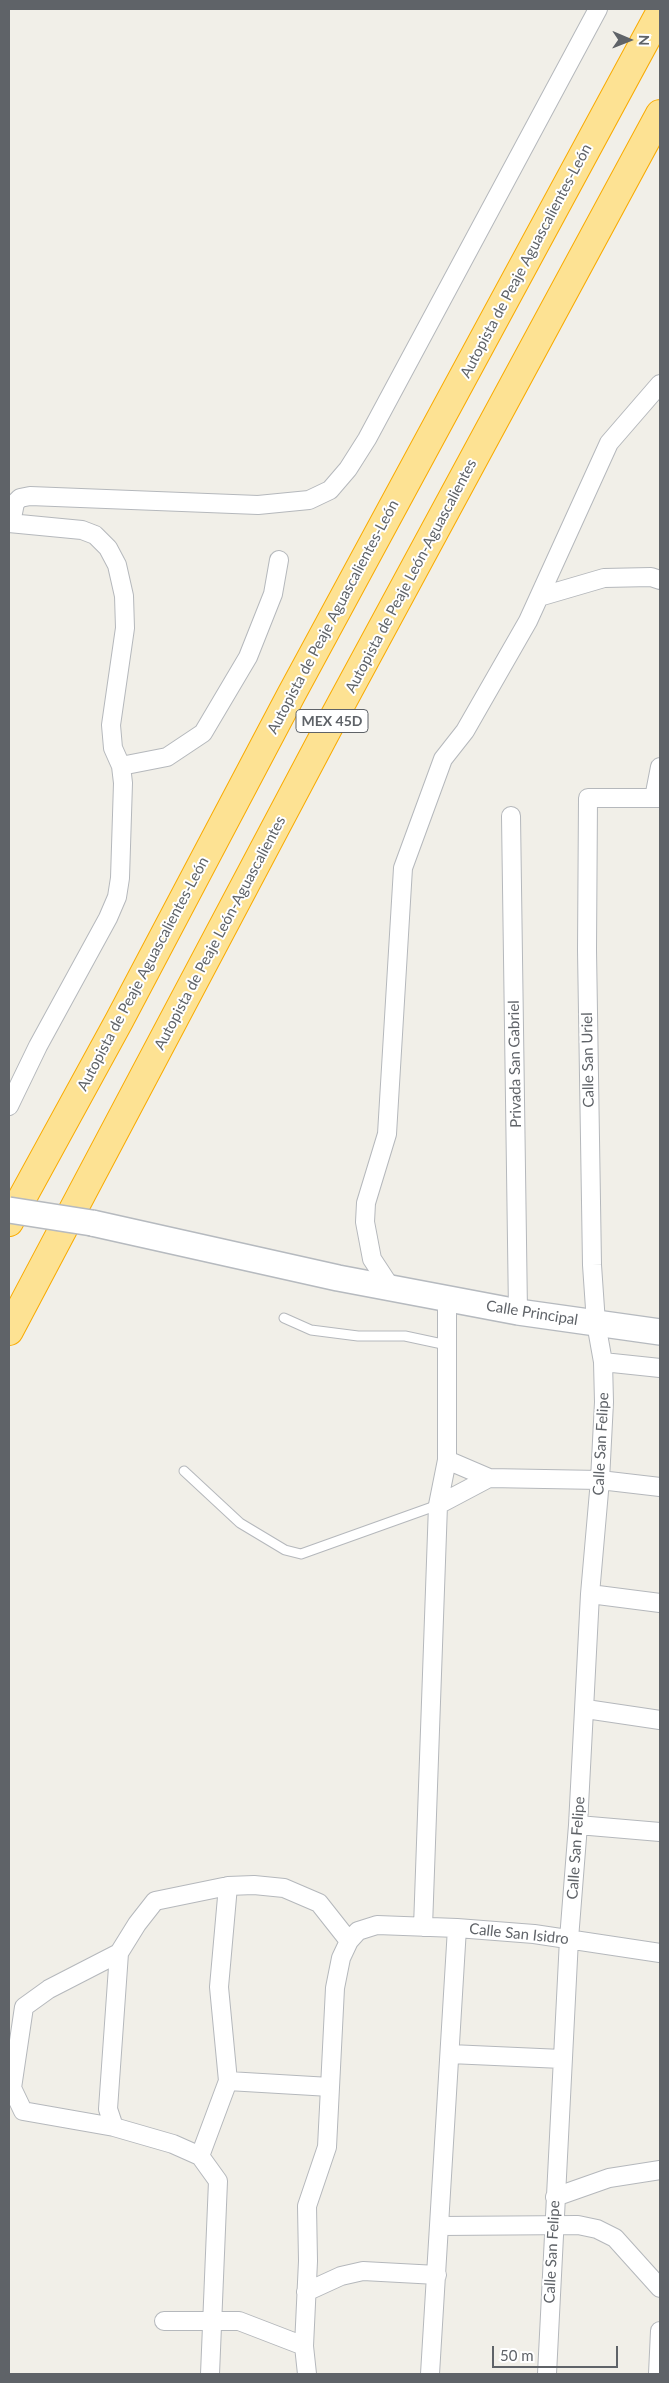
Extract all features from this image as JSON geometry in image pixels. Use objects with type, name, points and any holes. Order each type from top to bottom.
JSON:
[{"type":"highway","name":"Autopista de Peaje Aguascalientes-León","points":[[9,1222],[123,1012],[291,694],[660,13]]},
{"type":"highway","name":"Autopista de Peaje León-Aguascalientes","points":[[9,1331],[332,721],[660,114]]},
{"type":"street","points":[[9,1106],[46,1030],[108,918],[117,896],[120,878],[123,784],[121,766],[113,748],[111,725],[125,628],[124,596],[117,566],[108,548],[95,535],[82,530],[10,523],[15,503],[20,498],[30,496],[258,505],[309,500],[330,490],[348,470],[367,439],[598,9]]},
{"type":"street","points":[[398,1289],[372,1258],[365,1222],[366,1203],[387,1134],[403,868],[443,759],[465,731],[528,621],[609,443],[660,384]]},
{"type":"street","points":[[121,766],[167,757],[202,733],[248,657],[273,594],[279,560]]},
{"type":"street","points":[[539,597],[604,578],[651,577],[660,580]]},
{"type":"street","points":[[657,798],[660,767]]},
{"type":"street","name":"Calle San Uriel","points":[[596,1323],[593,1296],[588,1071],[588,798],[657,798]]},
{"type":"street","name":"Privada San Gabriel","points":[[511,816],[518,1312]]},
{"type":"street","name":"Calle Principal","points":[[9,1210],[92,1224],[338,1278],[518,1312],[660,1332]]},
{"type":"street","points":[[423,1927],[438,1505],[447,1460],[447,1298]]},
{"type":"street","name":"Calle San Felipe","points":[[547,2374],[569,1939],[586,1709],[590,1594],[600,1480],[604,1402],[603,1362],[596,1323]]},
{"type":"street","points":[[603,1362],[660,1368]]},
{"type":"street","points":[[447,1460],[489,1478],[600,1480],[660,1487]]},
{"type":"street","points":[[438,1505],[489,1478]]},
{"type":"street","points":[[590,1594],[660,1603]]},
{"type":"street","points":[[586,1709],[660,1720]]},
{"type":"street","points":[[578,1825],[660,1832]]},
{"type":"street","points":[[114,2127],[108,2108],[120,1953],[137,1924],[155,1901],[228,1886],[254,1885],[284,1888],[319,1903],[349,1941],[341,1958],[335,1988],[327,2147],[307,2206],[304,2346],[307,2374]]},
{"type":"street","points":[[200,2156],[228,2081],[219,1987],[228,1886]]},
{"type":"street","name":"Calle San Isidro","points":[[349,1941],[358,1932],[377,1925],[457,1928],[569,1939],[660,1953]]},
{"type":"street","points":[[430,2374],[457,1928]]},
{"type":"street","points":[[120,1953],[49,1989],[24,2006],[12,2088],[23,2111],[114,2127],[173,2144],[200,2156],[218,2180],[210,2374]]},
{"type":"street","points":[[450,2054],[562,2060]]},
{"type":"street","points":[[228,2081],[330,2088]]},
{"type":"street","points":[[555,2198],[609,2178],[660,2170]]},
{"type":"street","points":[[440,2226],[578,2225],[597,2229],[615,2238],[660,2288]]},
{"type":"street","points":[[306,2292],[342,2276],[363,2271],[437,2275]]},
{"type":"street","points":[[164,2321],[239,2321],[304,2346]]},
{"type":"street","points":[[658,2374],[660,2331]]},
{"type":"lane","points":[[284,1318],[311,1330],[358,1336],[405,1336],[447,1345]]},
{"type":"lane","points":[[184,1471],[240,1523],[285,1550],[301,1554],[438,1505]]}]
